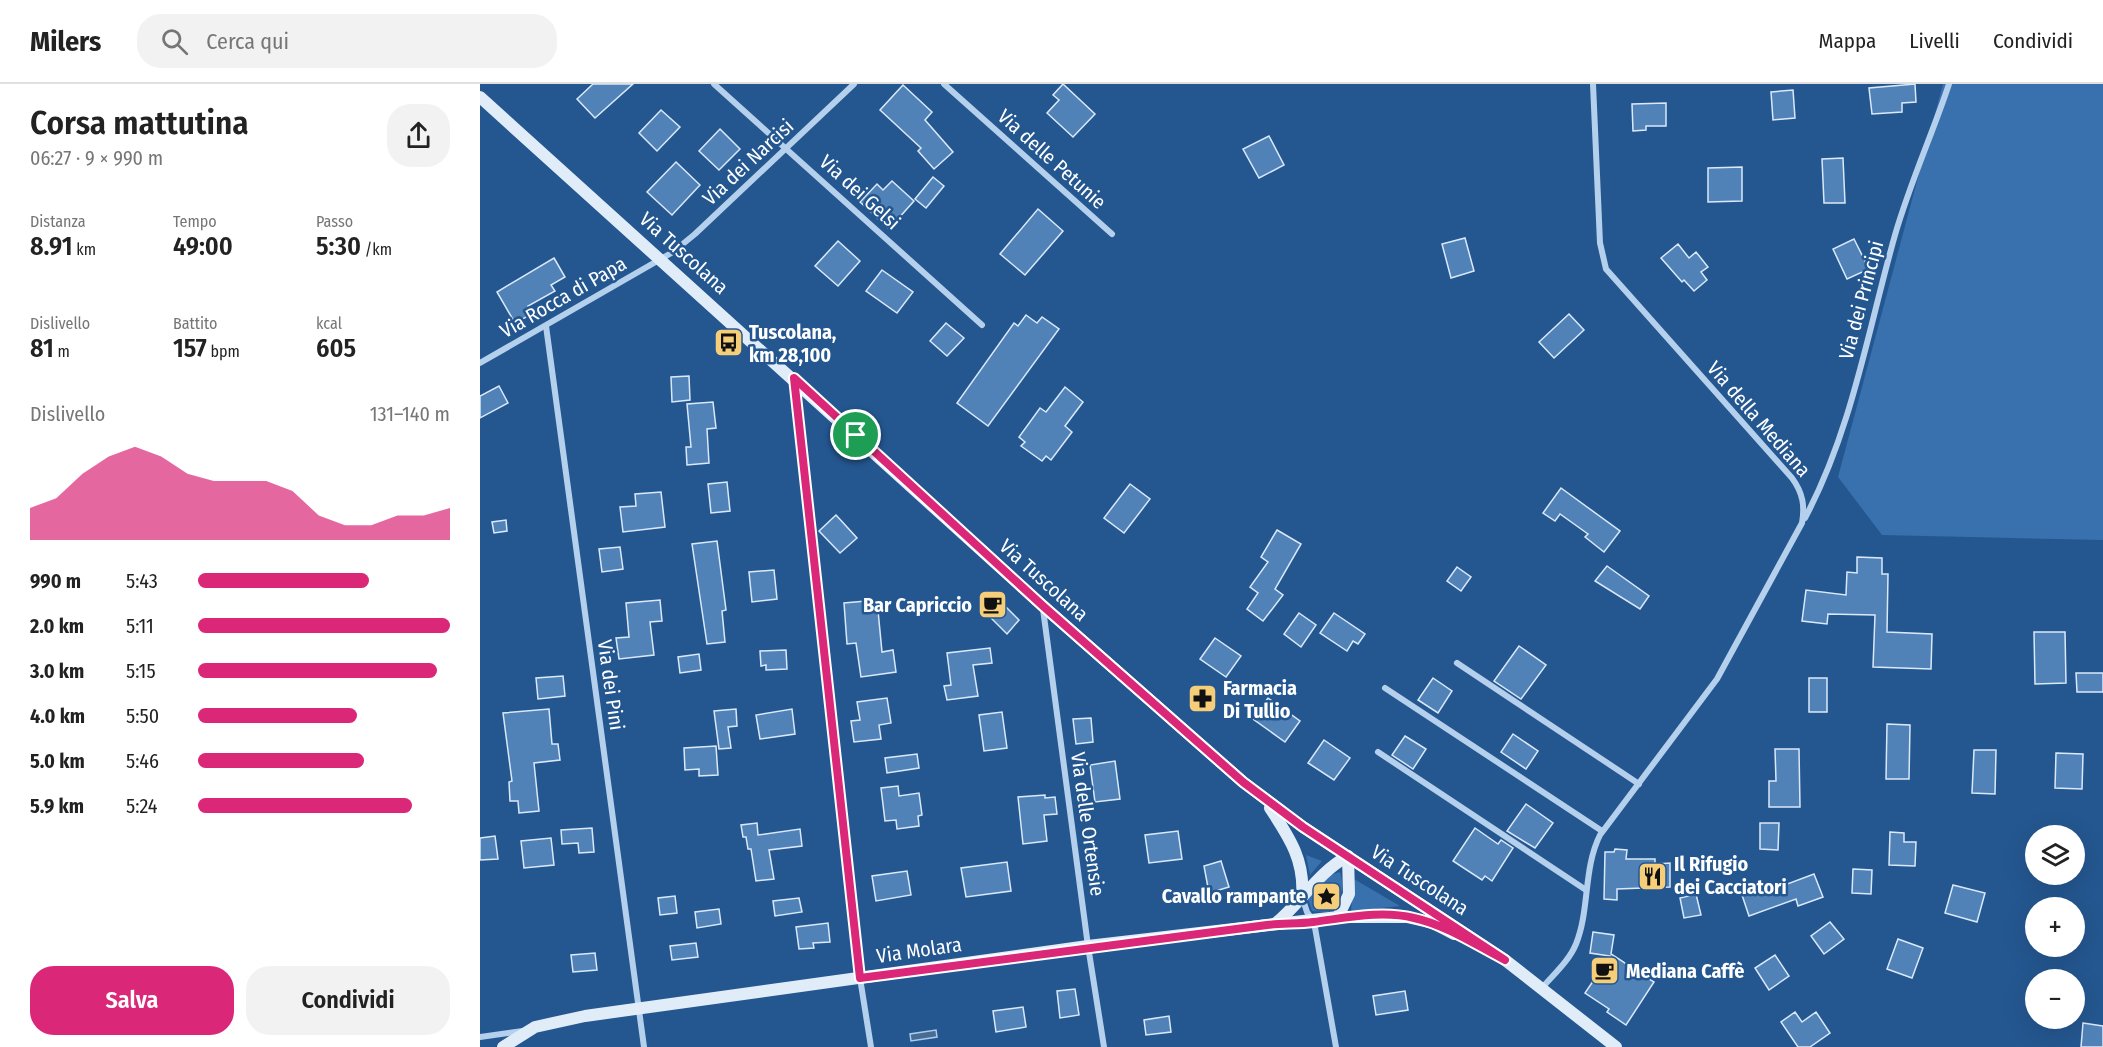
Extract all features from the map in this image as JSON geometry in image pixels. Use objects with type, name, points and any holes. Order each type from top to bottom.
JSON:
[{"type":"main road","name":"Via Tuscolana","points":[[480,97],[794,378],[1043,606],[1264,799],[1505,960],[1616,1047]]},
{"type":"main road","points":[[1264,799],[1297,851],[1302,868],[1302,897]]},
{"type":"main road","points":[[1275,924],[1322,873],[1348,856]]},
{"type":"main road","points":[[1338,917],[1349,894],[1348,856]]},
{"type":"main road","name":"Via Molara","points":[[503,1047],[527,1030],[565,1020],[1088,946],[1275,924],[1314,922],[1338,917],[1413,918],[1438,926],[1505,960]]},
{"type":"street","name":"Via dei Gelsi","points":[[714,84],[982,325]]},
{"type":"street","name":"Via dei Narcisi","points":[[662,259],[695,234],[854,84]]},
{"type":"street","name":"Via delle Petunie","points":[[944,84],[1112,234]]},
{"type":"street","name":"Via della Mediana","points":[[1593,84],[1600,243],[1606,269],[1792,478],[1803,499],[1802,523]]},
{"type":"street","name":"Via dei Principi","points":[[1802,523],[1824,480],[1838,441],[1900,220],[1949,84]]},
{"type":"street","name":"Via Rocca di Papa","points":[[480,363],[662,259]]},
{"type":"street","name":"Via dei Pini","points":[[546,327],[644,1047]]},
{"type":"street","points":[[794,378],[860,978],[871,1047]]},
{"type":"street","points":[[1542,988],[1575,946],[1594,848],[1602,831],[1728,662],[1802,523]]},
{"type":"street","name":"Via delle Ortensie","points":[[1043,606],[1088,946],[1104,1047]]},
{"type":"street","points":[[1457,663],[1639,784]]},
{"type":"street","points":[[1385,688],[1602,831]]},
{"type":"street","points":[[1378,752],[1586,890]]},
{"type":"street","points":[[1302,897],[1304,906],[1314,922],[1336,1047]]},
{"type":"street","points":[[480,1037],[527,1030]]},
{"type":"shaded area","points":[[1943,84],[2103,84],[2103,540],[1882,535],[1838,477]]},
{"type":"shaded area","points":[[1306,855],[1322,861],[1310,875]]},
{"type":"shaded area","points":[[1340,872],[1342,889],[1339,899],[1328,912],[1312,911],[1308,899],[1321,878]]},
{"type":"shaded area","points":[[1354,879],[1400,906],[1351,911]]},
{"type":"shaded area","points":[[936,1030],[937,1037],[911,1041],[910,1034]]},
{"type":"building","points":[[593,84],[633,84],[595,118],[577,99]]},
{"type":"building","points":[[1063,84],[1095,114],[1073,137],[1047,113],[1059,100],[1053,95]]},
{"type":"building","points":[[1915,84],[1916,102],[1902,103],[1902,112],[1872,114],[1869,88]]},
{"type":"building","points":[[903,85],[932,112],[925,120],[953,152],[934,169],[918,151],[921,148],[880,110]]},
{"type":"building","points":[[1793,90],[1795,118],[1773,120],[1771,92]]},
{"type":"building","points":[[1666,103],[1666,126],[1646,126],[1646,130],[1633,131],[1632,104]]},
{"type":"building","points":[[661,110],[680,127],[657,151],[639,133]]},
{"type":"building","points":[[720,129],[740,149],[719,170],[699,151]]},
{"type":"building","points":[[1269,136],[1284,165],[1259,178],[1243,149]]},
{"type":"building","points":[[1843,158],[1845,203],[1824,203],[1822,159]]},
{"type":"building","points":[[676,162],[700,185],[672,215],[647,192]]},
{"type":"building","points":[[1742,167],[1742,201],[1708,202],[1708,168]]},
{"type":"building","points":[[933,177],[944,186],[926,208],[915,199]]},
{"type":"building","points":[[892,181],[914,201],[889,229],[860,202],[877,184],[883,190]]},
{"type":"building","points":[[1038,209],[1063,231],[1025,275],[1000,254]]},
{"type":"building","points":[[1465,238],[1474,271],[1451,278],[1442,244]]},
{"type":"building","points":[[1854,239],[1869,269],[1847,279],[1833,249]]},
{"type":"building","points":[[838,241],[860,261],[838,286],[815,266]]},
{"type":"building","points":[[1678,244],[1689,258],[1696,252],[1708,267],[1701,272],[1707,280],[1694,291],[1684,280],[1682,282],[1661,258]]},
{"type":"building","points":[[554,258],[565,277],[551,285],[555,291],[528,306],[532,314],[515,323],[497,292]]},
{"type":"building","points":[[882,270],[913,292],[897,313],[866,291]]},
{"type":"building","points":[[1569,314],[1584,330],[1554,358],[1539,342]]},
{"type":"building","points":[[1026,315],[1037,323],[1042,317],[1059,329],[988,426],[957,403],[1014,323],[1018,326]]},
{"type":"building","points":[[946,323],[964,338],[947,356],[930,341]]},
{"type":"building","points":[[689,376],[690,400],[672,402],[671,377]]},
{"type":"building","points":[[499,386],[508,403],[480,418],[480,396]]},
{"type":"building","points":[[1065,387],[1083,402],[1065,426],[1072,432],[1051,460],[1046,456],[1042,461],[1021,446],[1025,442],[1019,437],[1040,408],[1046,412]]},
{"type":"building","points":[[713,402],[716,428],[707,429],[709,463],[687,465],[686,447],[691,447],[687,404]]},
{"type":"building","points":[[727,482],[730,511],[711,513],[708,484]]},
{"type":"building","points":[[1130,484],[1150,499],[1124,533],[1104,518]]},
{"type":"building","points":[[1561,488],[1620,531],[1604,552],[1585,537],[1588,534],[1560,514],[1555,521],[1543,513]]},
{"type":"building","points":[[661,492],[665,527],[623,532],[620,507],[636,506],[635,494]]},
{"type":"building","points":[[836,515],[857,538],[840,553],[819,531]]},
{"type":"building","points":[[506,520],[507,531],[494,533],[492,522]]},
{"type":"building","points":[[1277,530],[1301,544],[1275,589],[1283,595],[1263,621],[1247,609],[1258,593],[1250,587],[1268,562],[1261,557]]},
{"type":"building","points":[[717,541],[726,610],[722,611],[725,642],[707,644],[692,544]]},
{"type":"building","points":[[620,547],[623,569],[602,572],[599,549]]},
{"type":"building","points":[[1857,557],[1882,558],[1882,574],[1888,574],[1887,632],[1932,634],[1931,669],[1873,667],[1875,615],[1828,614],[1827,624],[1802,621],[1806,590],[1846,595],[1847,572],[1857,573]]},
{"type":"building","points":[[1607,566],[1649,596],[1640,609],[1595,581]]},
{"type":"building","points":[[1457,567],[1471,577],[1461,591],[1447,581]]},
{"type":"building","points":[[774,570],[777,599],[752,602],[749,572]]},
{"type":"building","points":[[994,595],[1019,620],[1007,634],[983,610]]},
{"type":"building","points":[[660,600],[662,621],[650,622],[654,655],[619,659],[616,638],[629,637],[626,603]]},
{"type":"building","points":[[877,600],[882,652],[893,650],[896,672],[861,677],[856,643],[847,644],[844,603]]},
{"type":"building","points":[[1299,613],[1316,625],[1301,647],[1284,634]]},
{"type":"building","points":[[1334,613],[1365,634],[1358,644],[1353,641],[1347,651],[1320,633]]},
{"type":"building","points":[[2034,632],[2065,632],[2066,683],[2035,684]]},
{"type":"building","points":[[1215,638],[1241,656],[1226,677],[1200,659]]},
{"type":"building","points":[[1519,646],[1546,665],[1521,699],[1494,681]]},
{"type":"building","points":[[990,648],[992,663],[973,665],[978,696],[947,700],[944,686],[951,685],[947,653]]},
{"type":"building","points":[[786,650],[787,669],[766,670],[766,665],[761,666],[760,651]]},
{"type":"building","points":[[699,654],[701,670],[680,673],[678,657]]},
{"type":"building","points":[[2076,673],[2103,673],[2103,692],[2077,692]]},
{"type":"building","points":[[563,676],[565,696],[538,699],[536,678]]},
{"type":"building","points":[[1433,678],[1452,691],[1438,713],[1418,700]]},
{"type":"building","points":[[1809,678],[1827,678],[1827,712],[1809,712]]},
{"type":"building","points":[[887,698],[891,723],[879,725],[881,739],[854,742],[851,721],[860,720],[857,702]]},
{"type":"building","points":[[1268,698],[1300,721],[1285,742],[1253,719]]},
{"type":"building","points":[[549,709],[552,744],[558,744],[560,760],[534,763],[539,811],[519,813],[518,801],[510,801],[509,782],[512,781],[503,713]]},
{"type":"building","points":[[736,709],[737,726],[728,727],[731,748],[719,749],[714,711]]},
{"type":"building","points":[[792,709],[795,734],[760,739],[756,715]]},
{"type":"building","points":[[1002,712],[1007,748],[984,751],[979,715]]},
{"type":"building","points":[[1091,718],[1093,742],[1076,744],[1073,719]]},
{"type":"building","points":[[1887,724],[1910,725],[1909,779],[1886,779]]},
{"type":"building","points":[[1513,734],[1538,751],[1526,769],[1501,752]]},
{"type":"building","points":[[1405,736],[1426,749],[1413,769],[1392,755]]},
{"type":"building","points":[[1324,740],[1350,758],[1334,780],[1308,763]]},
{"type":"building","points":[[716,746],[718,775],[699,776],[699,769],[685,770],[684,748]]},
{"type":"building","points":[[1775,749],[1799,749],[1800,807],[1769,807],[1769,781],[1776,781]]},
{"type":"building","points":[[1974,750],[1996,750],[1995,794],[1972,793]]},
{"type":"building","points":[[2056,753],[2083,754],[2082,789],[2055,788]]},
{"type":"building","points":[[917,754],[919,768],[887,773],[885,758]]},
{"type":"building","points":[[1115,761],[1120,799],[1095,802],[1090,765]]},
{"type":"building","points":[[898,786],[899,796],[919,793],[922,815],[918,816],[919,826],[897,829],[896,820],[885,821],[881,788]]},
{"type":"building","points":[[1045,795],[1045,798],[1055,797],[1057,814],[1044,815],[1047,841],[1023,844],[1018,797]]},
{"type":"building","points":[[1526,804],[1553,823],[1535,848],[1507,831]]},
{"type":"building","points":[[757,823],[758,835],[800,829],[802,846],[769,850],[774,879],[756,881],[751,849],[748,849],[746,837],[743,837],[741,825]]},
{"type":"building","points":[[1760,823],[1779,823],[1778,850],[1760,849]]},
{"type":"building","points":[[592,828],[594,852],[579,853],[578,843],[562,844],[561,830]]},
{"type":"building","points":[[1475,828],[1498,844],[1501,840],[1513,848],[1492,881],[1485,876],[1482,880],[1453,861]]},
{"type":"building","points":[[1178,831],[1182,859],[1149,863],[1145,835]]},
{"type":"building","points":[[1890,832],[1904,833],[1904,842],[1916,842],[1915,866],[1889,865]]},
{"type":"building","points":[[495,836],[498,859],[480,860],[480,838]]},
{"type":"building","points":[[551,838],[554,865],[524,868],[521,841]]},
{"type":"building","points":[[1615,849],[1627,850],[1626,859],[1655,859],[1655,864],[1670,863],[1670,887],[1617,889],[1617,900],[1604,899],[1605,852],[1614,852]]},
{"type":"building","points":[[1221,861],[1229,887],[1209,893],[1204,866]]},
{"type":"building","points":[[1007,862],[1011,891],[966,897],[961,868]]},
{"type":"building","points":[[1853,869],[1872,870],[1871,894],[1852,893]]},
{"type":"building","points":[[907,871],[911,895],[876,901],[872,876]]},
{"type":"building","points":[[1814,874],[1823,897],[1798,906],[1796,899],[1749,916],[1742,895],[1772,884],[1774,889]]},
{"type":"building","points":[[1953,885],[1985,893],[1977,922],[1945,913]]},
{"type":"building","points":[[1696,894],[1701,915],[1684,918],[1680,898]]},
{"type":"building","points":[[675,896],[677,913],[660,915],[658,898]]},
{"type":"building","points":[[799,898],[802,912],[775,916],[773,901]]},
{"type":"building","points":[[719,909],[721,924],[697,928],[695,912]]},
{"type":"building","points":[[1830,922],[1844,939],[1824,954],[1811,936]]},
{"type":"building","points":[[828,923],[830,942],[813,943],[814,948],[799,949],[796,927]]},
{"type":"building","points":[[1593,932],[1614,935],[1611,954],[1654,982],[1626,1025],[1607,1012],[1609,1009],[1585,993],[1610,956],[1590,953]]},
{"type":"building","points":[[1898,939],[1923,948],[1912,978],[1887,969]]},
{"type":"building","points":[[696,943],[698,957],[672,960],[670,946]]},
{"type":"building","points":[[595,953],[597,970],[573,972],[571,955]]},
{"type":"building","points":[[1775,955],[1789,976],[1769,990],[1755,968]]},
{"type":"building","points":[[1075,989],[1079,1015],[1060,1018],[1057,991]]},
{"type":"building","points":[[1405,991],[1408,1010],[1376,1015],[1373,996]]},
{"type":"building","points":[[1023,1007],[1026,1027],[996,1032],[993,1011]]},
{"type":"building","points":[[1795,1012],[1802,1022],[1816,1012],[1830,1033],[1810,1047],[1798,1047],[1781,1022]]},
{"type":"building","points":[[1169,1016],[1171,1032],[1146,1035],[1144,1020]]},
{"type":"building","points":[[2085,1023],[2103,1026],[2103,1047],[2081,1047]]},
{"type":"place","name":"Tuscolana, km 28,100","points":[[728,343]]},
{"type":"place","name":"Bar Capriccio","points":[[993,605]]},
{"type":"place","name":"Farmacia Di Tullio","points":[[1202,699]]},
{"type":"place","name":"Il Rifugio dei Cacciatori","points":[[1653,876]]},
{"type":"place","name":"Cavallo rampante","points":[[1327,896]]},
{"type":"place","name":"Mediana Caffè","points":[[1605,971]]},
{"type":"route","points":[[794,378],[856,435],[1043,606],[1264,799],[1505,960],[1433,923],[1388,915],[1338,917],[1314,922],[1267,925],[1088,946],[860,978],[794,378]]}]
